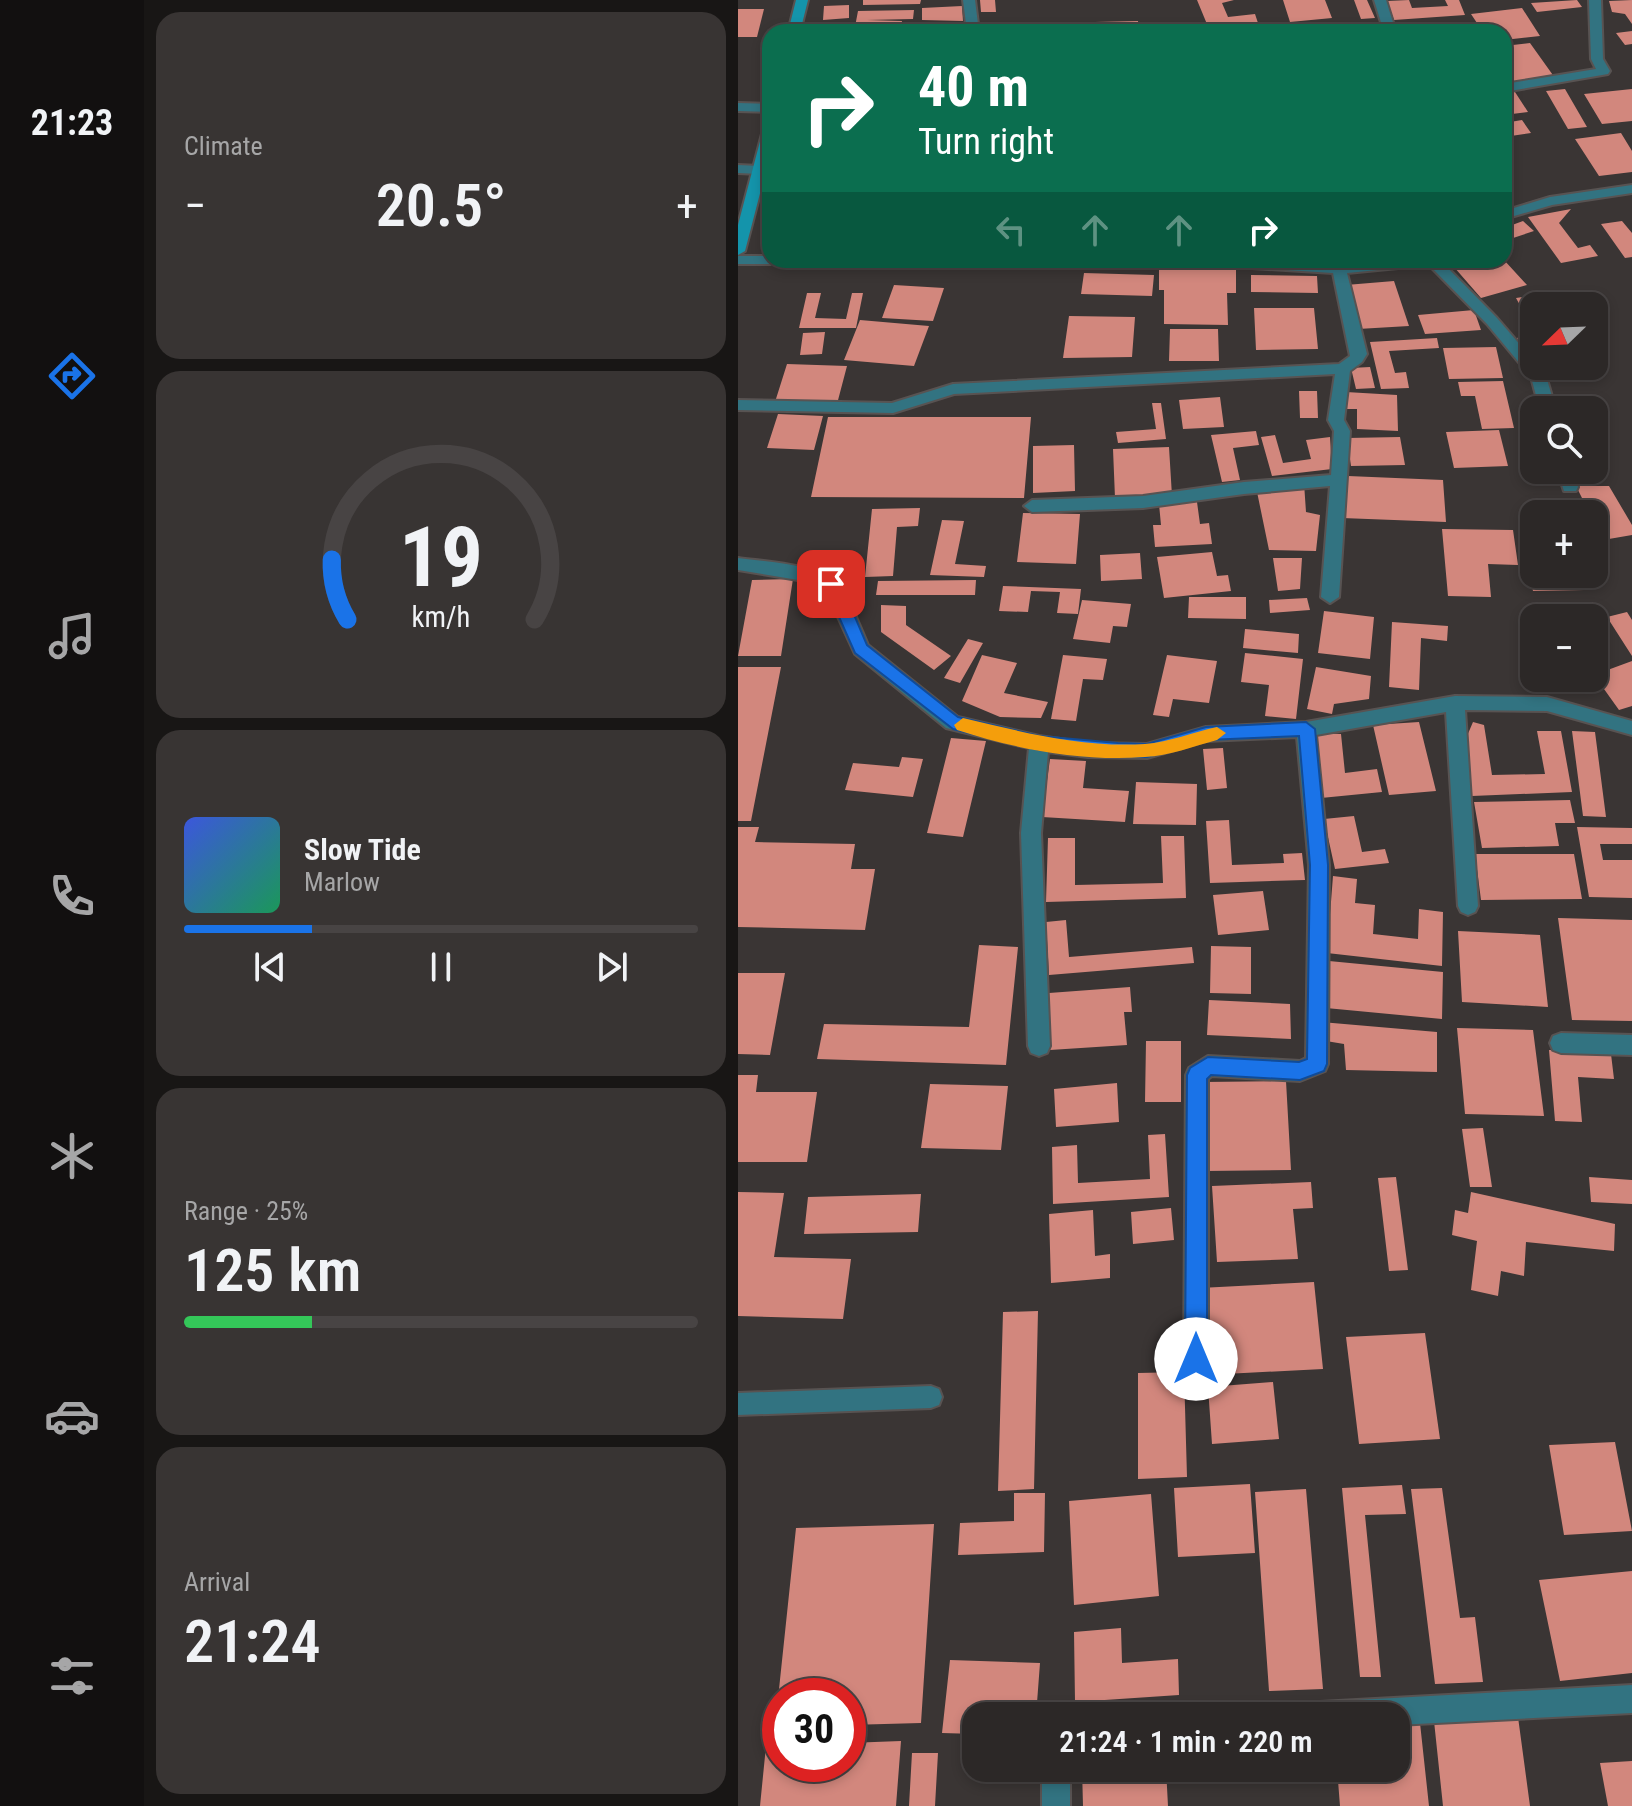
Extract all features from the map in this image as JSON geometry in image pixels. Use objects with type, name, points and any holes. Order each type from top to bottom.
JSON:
[{"type":"main road","points":[[796,24],[802,0]]},
{"type":"main road","points":[[738,251],[762,162]]},
{"type":"street","points":[[969,0],[972,24]]},
{"type":"street","points":[[1380,0],[1388,24]]},
{"type":"street","points":[[1512,87],[1604,71],[1597,59],[1595,0]]},
{"type":"street","points":[[738,107],[762,108]]},
{"type":"street","points":[[738,169],[760,170]]},
{"type":"street","points":[[1512,213],[1550,201],[1632,189]]},
{"type":"street","points":[[738,260],[762,260]]},
{"type":"street","points":[[1322,268],[1349,268]]},
{"type":"street","points":[[1441,268],[1492,321],[1538,376],[1544,396]]},
{"type":"street","points":[[738,405],[893,408],[953,389],[1343,369],[1359,354],[1339,269]]},
{"type":"street","points":[[1330,597],[1342,431],[1336,420],[1343,369]]},
{"type":"street","points":[[1032,506],[1143,502],[1244,488],[1339,480]]},
{"type":"street","points":[[738,564],[815,576],[831,584],[845,597],[847,617],[861,649],[953,723],[1039,743],[1088,750],[1147,751],[1206,734],[1306,729],[1455,703],[1547,704],[1632,728]]},
{"type":"street","points":[[1455,703],[1468,906]]},
{"type":"street","points":[[1196,1359],[1197,1075],[1208,1066],[1300,1071],[1317,1064],[1319,865],[1306,729]]},
{"type":"street","points":[[1039,743],[1031,833],[1039,1046]]},
{"type":"street","points":[[1561,1043],[1632,1045]]},
{"type":"street","points":[[1410,1711],[1632,1699]]},
{"type":"street","points":[[1056,1782],[1056,1806]]},
{"type":"lane","points":[[738,1404],[931,1397]]},
{"type":"building","points":[[863,0],[921,0],[920,4],[863,5]]},
{"type":"building","points":[[980,0],[995,0],[996,12],[981,12]]},
{"type":"building","points":[[1197,0],[1234,0],[1222,3],[1228,17],[1255,14],[1258,23],[1250,24],[1207,24]]},
{"type":"building","points":[[1283,0],[1325,0],[1332,18],[1290,22]]},
{"type":"building","points":[[1354,0],[1367,0],[1375,18],[1361,19]]},
{"type":"building","points":[[1409,0],[1412,8],[1448,6],[1445,0],[1459,0],[1465,15],[1394,20],[1387,1]]},
{"type":"building","points":[[1577,0],[1582,7],[1537,12],[1531,3]]},
{"type":"building","points":[[1632,0],[1632,24],[1625,14],[1612,12],[1609,1]]},
{"type":"building","points":[[849,5],[849,18],[823,20],[824,6]]},
{"type":"building","points":[[962,6],[963,21],[922,20],[922,8]]},
{"type":"building","points":[[1522,8],[1540,36],[1512,39],[1512,24],[1478,24],[1471,14]]},
{"type":"building","points":[[738,9],[764,9],[757,37],[738,37]]},
{"type":"building","points":[[914,10],[913,19],[867,20],[902,21],[901,24],[856,24],[858,11]]},
{"type":"building","points":[[1138,21],[1138,24],[1095,24]]},
{"type":"building","points":[[1632,31],[1632,44],[1625,45],[1616,33]]},
{"type":"building","points":[[1530,43],[1555,78],[1512,83],[1512,45]]},
{"type":"building","points":[[1565,89],[1587,127],[1568,129],[1546,91]]},
{"type":"building","points":[[1632,89],[1632,121],[1602,124],[1584,94]]},
{"type":"building","points":[[1512,92],[1515,92],[1528,112],[1512,114]]},
{"type":"building","points":[[1522,120],[1531,133],[1512,136],[1512,122]]},
{"type":"building","points":[[1621,133],[1632,151],[1632,172],[1599,176],[1575,139]]},
{"type":"building","points":[[1571,209],[1559,223],[1578,248],[1590,245],[1598,256],[1561,263],[1528,217]]},
{"type":"building","points":[[1523,221],[1534,231],[1512,238],[1512,225]]},
{"type":"building","points":[[1622,221],[1632,233],[1632,257],[1625,258],[1601,224]]},
{"type":"building","points":[[1455,268],[1511,268],[1527,285],[1481,298]]},
{"type":"building","points":[[1159,270],[1236,270],[1236,293],[1227,293],[1228,325],[1164,324],[1164,290],[1159,290]]},
{"type":"building","points":[[1084,273],[1154,275],[1152,296],[1081,294]]},
{"type":"building","points":[[1251,275],[1317,276],[1318,293],[1251,292]]},
{"type":"building","points":[[1394,281],[1409,326],[1358,329],[1346,285]]},
{"type":"building","points":[[894,285],[944,288],[933,321],[882,318]]},
{"type":"building","points":[[807,293],[821,293],[815,318],[846,319],[852,293],[863,293],[856,328],[799,328]]},
{"type":"building","points":[[1254,308],[1314,308],[1318,349],[1256,350]]},
{"type":"building","points":[[1474,310],[1481,330],[1425,334],[1418,315]]},
{"type":"building","points":[[1069,316],[1135,317],[1132,357],[1063,358]]},
{"type":"building","points":[[860,320],[929,326],[914,366],[844,360]]},
{"type":"building","points":[[1170,329],[1218,329],[1219,361],[1169,361]]},
{"type":"building","points":[[825,332],[822,354],[800,355],[803,333]]},
{"type":"building","points":[[1437,338],[1439,348],[1389,351],[1395,373],[1406,372],[1409,388],[1381,389],[1370,342]]},
{"type":"building","points":[[1496,347],[1503,378],[1449,379],[1443,348]]},
{"type":"building","points":[[787,364],[847,366],[837,404],[775,402]]},
{"type":"building","points":[[1370,367],[1375,388],[1356,389],[1351,368]]},
{"type":"building","points":[[1503,381],[1514,428],[1482,429],[1475,396],[1461,396],[1458,382]]},
{"type":"building","points":[[1299,391],[1317,391],[1318,418],[1300,418]]},
{"type":"building","points":[[1346,392],[1397,395],[1398,431],[1357,429],[1357,409],[1346,409]]},
{"type":"building","points":[[1220,397],[1224,427],[1183,429],[1179,400]]},
{"type":"building","points":[[1152,403],[1161,403],[1166,439],[1118,443],[1116,432],[1156,429]]},
{"type":"building","points":[[778,414],[823,416],[814,450],[767,448]]},
{"type":"building","points":[[828,417],[1031,417],[1024,498],[811,497]]},
{"type":"building","points":[[1499,430],[1508,466],[1454,468],[1446,432]]},
{"type":"building","points":[[1256,431],[1259,445],[1233,448],[1240,480],[1222,482],[1211,435]]},
{"type":"building","points":[[1275,435],[1283,463],[1311,459],[1306,440],[1330,437],[1332,469],[1272,476],[1261,437]]},
{"type":"building","points":[[1400,437],[1405,465],[1351,466],[1347,438]]},
{"type":"building","points":[[1074,445],[1075,491],[1033,493],[1033,446]]},
{"type":"building","points":[[1169,447],[1172,496],[1115,498],[1113,449]]},
{"type":"building","points":[[1348,476],[1443,480],[1446,522],[1342,518]]},
{"type":"building","points":[[1304,483],[1306,512],[1320,515],[1316,551],[1269,550],[1256,487]]},
{"type":"building","points":[[1576,486],[1609,486],[1632,525],[1632,535],[1608,539],[1608,500],[1583,500]]},
{"type":"building","points":[[1197,502],[1200,524],[1209,523],[1212,544],[1155,547],[1153,525],[1161,525],[1159,504]]},
{"type":"building","points":[[920,508],[918,526],[897,527],[893,576],[865,577],[872,509]]},
{"type":"building","points":[[1023,513],[1080,514],[1076,564],[1017,562]]},
{"type":"building","points":[[942,520],[964,521],[955,564],[986,566],[984,577],[930,575]]},
{"type":"building","points":[[1442,529],[1513,530],[1518,565],[1488,564],[1491,597],[1448,596]]},
{"type":"building","points":[[1212,552],[1217,576],[1228,575],[1231,591],[1164,598],[1157,557]]},
{"type":"building","points":[[1140,553],[1142,579],[1101,581],[1100,555]]},
{"type":"building","points":[[1273,558],[1302,558],[1300,589],[1278,591]]},
{"type":"building","points":[[793,579],[781,656],[738,656],[752,580]]},
{"type":"building","points":[[976,580],[975,595],[876,595],[878,581]]},
{"type":"building","points":[[1003,586],[1081,589],[1078,614],[1057,613],[1060,592],[1031,591],[1028,612],[999,611]]},
{"type":"building","points":[[1532,588],[1584,590],[1533,591]]},
{"type":"building","points":[[1189,597],[1246,597],[1246,619],[1188,618]]},
{"type":"building","points":[[1307,598],[1310,610],[1270,613],[1269,600]]},
{"type":"building","points":[[1082,600],[1131,604],[1127,627],[1113,626],[1110,643],[1073,639]]},
{"type":"building","points":[[881,605],[906,606],[906,625],[951,656],[934,670],[881,632]]},
{"type":"building","points":[[1324,611],[1374,617],[1370,659],[1318,653]]},
{"type":"building","points":[[1627,612],[1632,620],[1632,656],[1608,619]]},
{"type":"building","points":[[1392,622],[1448,626],[1447,641],[1421,638],[1419,690],[1389,687]]},
{"type":"building","points":[[1245,629],[1299,634],[1298,653],[1243,648]]},
{"type":"building","points":[[968,639],[983,643],[960,683],[944,678]]},
{"type":"building","points":[[1245,653],[1303,659],[1296,719],[1265,716],[1269,685],[1241,682]]},
{"type":"building","points":[[982,655],[1017,663],[1004,693],[1048,702],[1041,718],[1000,717],[962,701]]},
{"type":"building","points":[[1063,655],[1107,659],[1103,680],[1083,679],[1076,721],[1051,719]]},
{"type":"building","points":[[1167,655],[1217,661],[1209,703],[1173,699],[1169,717],[1153,715]]},
{"type":"building","points":[[1632,661],[1632,706],[1619,710],[1606,692],[1608,670]]},
{"type":"building","points":[[738,667],[781,667],[751,821],[738,821]]},
{"type":"building","points":[[1316,667],[1371,676],[1369,699],[1334,704],[1332,714],[1307,709]]},
{"type":"building","points":[[1419,722],[1436,791],[1389,795],[1373,725]]},
{"type":"building","points":[[1473,722],[1484,725],[1492,775],[1545,774],[1537,731],[1561,731],[1572,792],[1472,796],[1461,750]]},
{"type":"building","points":[[1572,731],[1595,732],[1606,817],[1583,816]]},
{"type":"building","points":[[1317,733],[1341,734],[1345,773],[1377,769],[1382,792],[1321,798]]},
{"type":"building","points":[[951,738],[986,741],[963,837],[927,833]]},
{"type":"building","points":[[1223,748],[1227,788],[1207,790],[1203,749]]},
{"type":"building","points":[[902,757],[923,759],[913,797],[845,790],[853,763],[899,767]]},
{"type":"building","points":[[1050,759],[1086,761],[1083,788],[1129,791],[1125,822],[1042,817]]},
{"type":"building","points":[[1136,782],[1197,784],[1196,825],[1133,824]]},
{"type":"building","points":[[1570,800],[1575,823],[1555,823],[1559,846],[1482,848],[1474,802]]},
{"type":"building","points":[[1354,816],[1362,852],[1385,849],[1389,863],[1335,869],[1324,819]]},
{"type":"building","points":[[1229,820],[1232,865],[1284,863],[1283,854],[1302,853],[1305,880],[1210,883],[1206,821]]},
{"type":"building","points":[[738,827],[759,827],[755,842],[855,844],[851,869],[875,869],[865,930],[738,927]]},
{"type":"building","points":[[1577,827],[1632,828],[1632,844],[1600,844],[1603,860],[1632,860],[1632,898],[1589,897]]},
{"type":"building","points":[[1161,836],[1184,836],[1186,898],[1046,902],[1048,838],[1075,838],[1075,885],[1163,883]]},
{"type":"building","points":[[1475,854],[1574,854],[1582,899],[1481,900]]},
{"type":"building","points":[[1333,876],[1357,879],[1355,903],[1375,905],[1373,934],[1418,939],[1419,909],[1443,912],[1442,966],[1327,953]]},
{"type":"building","points":[[1263,891],[1269,930],[1218,935],[1213,895]]},
{"type":"building","points":[[1558,918],[1632,920],[1632,1021],[1572,1020]]},
{"type":"building","points":[[1066,920],[1069,957],[1192,947],[1194,963],[1049,975],[1046,922]]},
{"type":"building","points":[[1458,931],[1540,935],[1548,1007],[1462,1002]]},
{"type":"building","points":[[979,945],[1018,947],[1006,1065],[817,1059],[824,1024],[969,1027]]},
{"type":"building","points":[[1211,946],[1251,947],[1251,994],[1210,993]]},
{"type":"building","points":[[1329,961],[1443,972],[1442,1019],[1326,1008]]},
{"type":"building","points":[[738,973],[785,973],[770,1055],[738,1054]]},
{"type":"building","points":[[1130,987],[1132,1012],[1124,1012],[1127,1045],[1050,1050],[1049,993]]},
{"type":"building","points":[[1209,1000],[1290,1004],[1291,1039],[1207,1035]]},
{"type":"building","points":[[1321,1022],[1437,1032],[1437,1072],[1346,1070],[1344,1044],[1320,1040]]},
{"type":"building","points":[[1457,1028],[1533,1030],[1544,1116],[1465,1114]]},
{"type":"building","points":[[1146,1041],[1181,1041],[1181,1102],[1145,1102]]},
{"type":"building","points":[[1549,1050],[1611,1054],[1614,1079],[1578,1077],[1582,1122],[1555,1121]]},
{"type":"building","points":[[738,1075],[758,1075],[756,1092],[817,1092],[807,1162],[738,1162]]},
{"type":"building","points":[[1286,1081],[1291,1170],[1205,1171],[1203,1082]]},
{"type":"building","points":[[1117,1083],[1119,1122],[1056,1127],[1054,1089]]},
{"type":"building","points":[[930,1084],[1008,1086],[1001,1150],[921,1148]]},
{"type":"building","points":[[1483,1128],[1492,1187],[1470,1187],[1462,1129]]},
{"type":"building","points":[[1165,1134],[1169,1197],[1053,1204],[1052,1147],[1077,1145],[1078,1183],[1150,1179],[1148,1135]]},
{"type":"building","points":[[1396,1177],[1408,1270],[1389,1271],[1378,1178]]},
{"type":"building","points":[[1589,1177],[1632,1180],[1632,1204],[1591,1202]]},
{"type":"building","points":[[1311,1182],[1313,1208],[1293,1209],[1298,1259],[1217,1262],[1212,1186]]},
{"type":"building","points":[[738,1192],[784,1193],[774,1257],[851,1259],[843,1319],[738,1316]]},
{"type":"building","points":[[1471,1192],[1615,1224],[1614,1251],[1526,1242],[1524,1276],[1501,1271],[1498,1296],[1471,1290],[1477,1241],[1452,1235],[1455,1210],[1468,1213]]},
{"type":"building","points":[[921,1194],[918,1232],[804,1234],[808,1197]]},
{"type":"building","points":[[1171,1208],[1174,1240],[1133,1244],[1131,1212]]},
{"type":"building","points":[[1093,1210],[1095,1256],[1110,1254],[1110,1278],[1051,1283],[1049,1214]]},
{"type":"building","points":[[1314,1282],[1323,1369],[1206,1375],[1200,1288]]},
{"type":"building","points":[[1038,1311],[1034,1489],[998,1491],[1003,1312]]},
{"type":"building","points":[[1425,1333],[1440,1439],[1359,1444],[1346,1337]]},
{"type":"building","points":[[1184,1372],[1187,1477],[1138,1479],[1138,1373]]},
{"type":"building","points":[[1273,1382],[1279,1439],[1212,1444],[1208,1387]]},
{"type":"building","points":[[1615,1442],[1632,1531],[1564,1535],[1549,1445]]},
{"type":"building","points":[[1250,1484],[1255,1553],[1178,1557],[1174,1488]]},
{"type":"building","points":[[1402,1485],[1406,1514],[1365,1515],[1381,1677],[1360,1677],[1342,1488]]},
{"type":"building","points":[[1442,1488],[1460,1618],[1475,1617],[1483,1682],[1435,1684],[1411,1489]]},
{"type":"building","points":[[1306,1489],[1323,1689],[1269,1691],[1255,1492]]},
{"type":"building","points":[[1014,1493],[1045,1493],[1044,1552],[958,1555],[960,1523],[1014,1521]]},
{"type":"building","points":[[1151,1494],[1159,1596],[1074,1605],[1069,1501]]},
{"type":"building","points":[[934,1524],[921,1723],[866,1725],[866,1678],[780,1678],[796,1528]]},
{"type":"building","points":[[1632,1571],[1632,1673],[1560,1681],[1539,1580]]},
{"type":"building","points":[[1121,1628],[1122,1663],[1178,1659],[1179,1695],[1075,1702],[1074,1632]]},
{"type":"building","points":[[950,1660],[1040,1663],[1037,1702],[962,1702],[962,1734],[942,1733]]},
{"type":"building","points":[[1518,1717],[1530,1806],[1443,1806],[1434,1721]]},
{"type":"building","points":[[1410,1723],[1420,1723],[1429,1806],[1340,1806],[1338,1782],[1410,1782]]},
{"type":"building","points":[[901,1741],[896,1806],[760,1806],[762,1782],[866,1782],[866,1742]]},
{"type":"building","points":[[912,1753],[938,1753],[935,1806],[909,1806]]},
{"type":"building","points":[[1632,1761],[1632,1806],[1608,1806],[1600,1763]]},
{"type":"building","points":[[1082,1782],[1167,1782],[1168,1806],[1083,1806]]},
{"type":"slow traffic","points":[[963,725],[1039,743],[1088,750],[1147,751],[1217,733]]},
{"type":"route","points":[[831,584],[845,597],[847,617],[861,649],[953,723],[1039,743],[1088,750],[1147,751],[1206,734],[1306,729],[1319,865],[1317,1064],[1300,1071],[1208,1066],[1197,1075],[1196,1359]]}]
